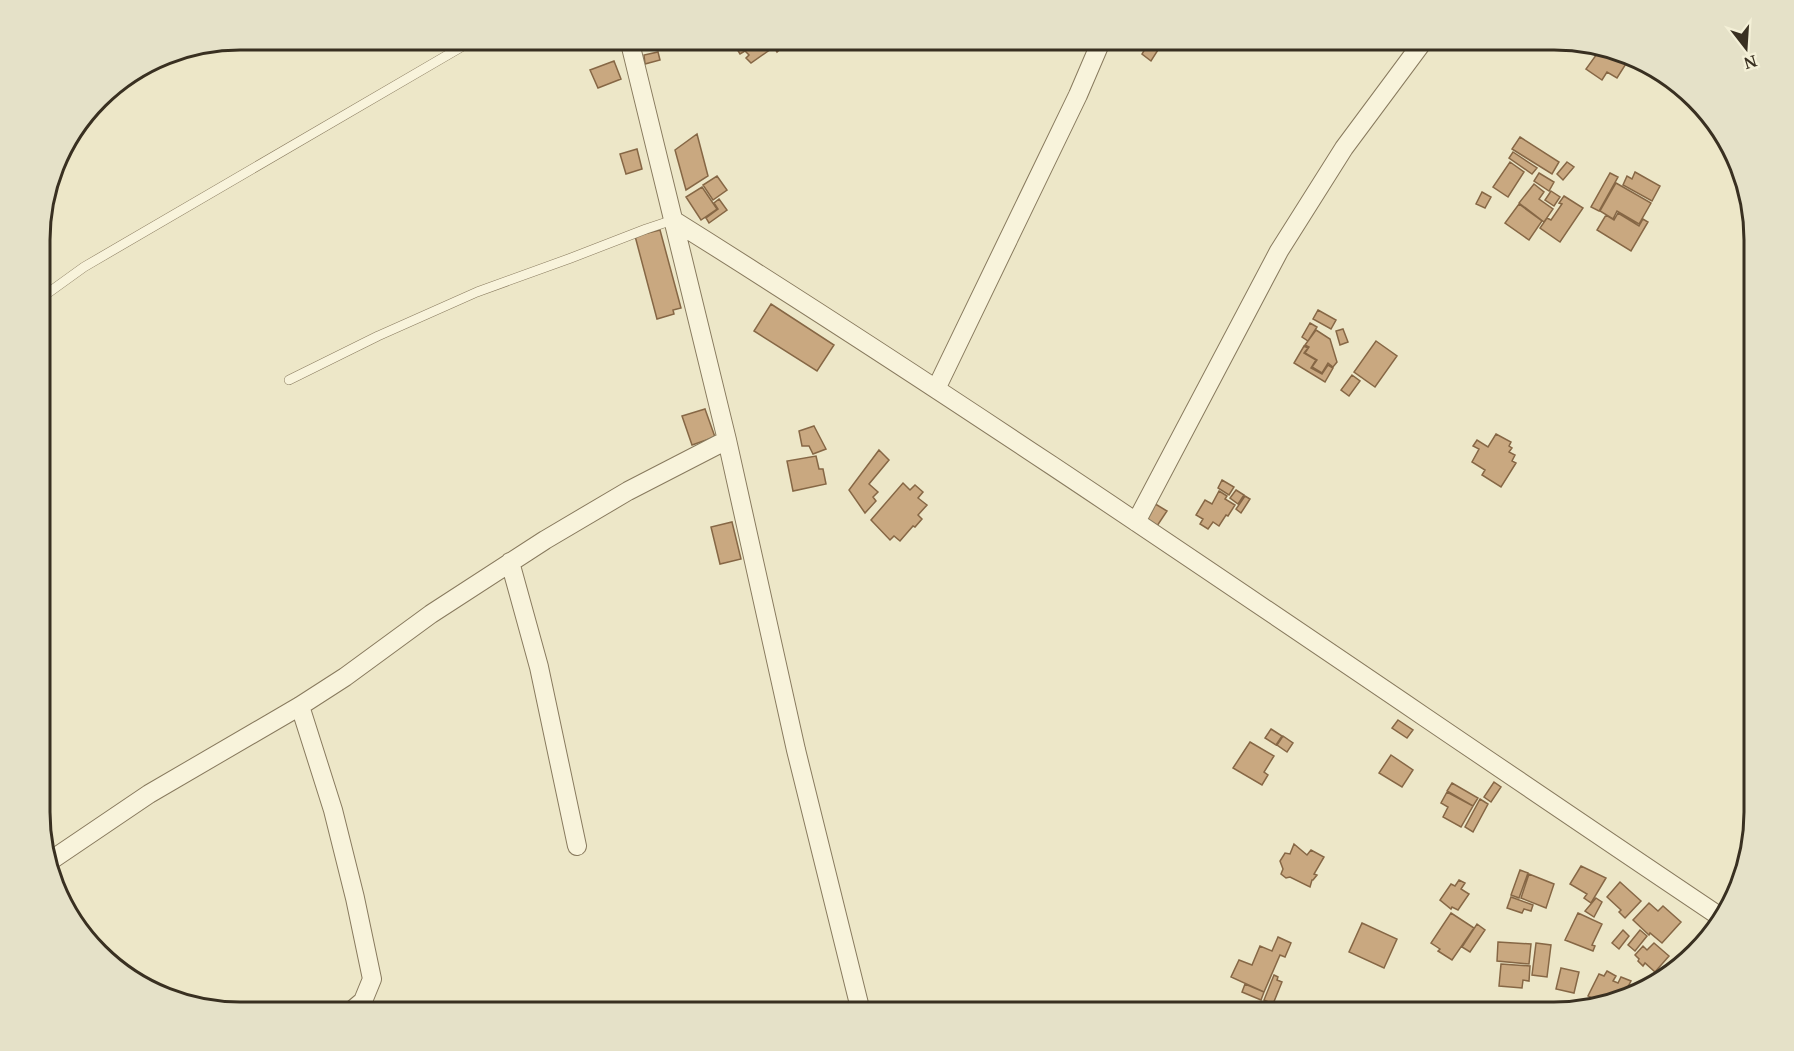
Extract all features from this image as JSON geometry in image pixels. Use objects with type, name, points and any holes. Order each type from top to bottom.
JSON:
[{"type":"street","points":[[632,50],[727,440],[796,750],[858,1002]]},
{"type":"street","points":[[936,389],[1097,50]]},
{"type":"street","points":[[1136,522],[1279,251],[1344,148],[1417,50]]},
{"type":"street","points":[[673,220],[936,389],[1716,910]]},
{"type":"street","points":[[56,857],[149,794],[300,706],[510,562],[628,491],[727,440]]},
{"type":"street","points":[[510,562],[539,667],[577,846]]},
{"type":"street","points":[[300,706],[333,810],[355,898],[372,980],[362,1002]]},
{"type":"lane","points":[[50,292],[84,267],[456,50]]},
{"type":"lane","points":[[289,380],[378,336],[477,292],[673,220]]},
{"type":"building","points":[[738,50],[770,50],[751,63],[746,58],[749,55],[745,51],[740,54]]},
{"type":"building","points":[[1144,50],[1158,50],[1151,61],[1142,54]]},
{"type":"building","points":[[658,52],[660,60],[645,64],[644,55]]},
{"type":"building","points":[[1596,55],[1626,64],[1617,78],[1607,72],[1602,80],[1586,69]]},
{"type":"building","points":[[614,61],[621,79],[598,88],[590,70]]},
{"type":"building","points":[[697,134],[708,176],[686,190],[675,150]]},
{"type":"building","points":[[1520,137],[1559,162],[1552,174],[1512,149]]},
{"type":"building","points":[[637,149],[642,169],[626,174],[620,154]]},
{"type":"building","points":[[1513,152],[1537,168],[1532,174],[1509,158]]},
{"type":"building","points":[[1510,162],[1524,172],[1508,197],[1493,187]]},
{"type":"building","points":[[1567,162],[1574,167],[1563,180],[1557,174]]},
{"type":"building","points":[[1635,172],[1660,186],[1652,201],[1623,185],[1627,176],[1632,179]]},
{"type":"building","points":[[1539,173],[1554,182],[1549,191],[1534,181]]},
{"type":"building","points":[[1610,173],[1618,177],[1599,211],[1591,207]]},
{"type":"building","points":[[717,176],[727,190],[713,200],[703,185]]},
{"type":"building","points":[[1616,183],[1651,203],[1639,224],[1617,211],[1613,219],[1600,211]]},
{"type":"building","points":[[1534,184],[1544,192],[1539,199],[1553,209],[1544,222],[1519,203]]},
{"type":"building","points":[[702,187],[717,209],[701,220],[686,197]]},
{"type":"building","points":[[1551,191],[1560,197],[1554,206],[1545,200]]},
{"type":"building","points":[[1482,192],[1491,197],[1485,208],[1476,204]]},
{"type":"building","points":[[1564,196],[1583,208],[1560,242],[1540,228],[1547,218],[1551,220],[1562,204],[1559,203]]},
{"type":"building","points":[[719,199],[727,210],[709,223],[706,218],[718,209],[714,203]]},
{"type":"building","points":[[1519,204],[1542,221],[1529,240],[1505,223]]},
{"type":"building","points":[[1618,213],[1639,226],[1643,219],[1648,222],[1631,251],[1597,230],[1606,215],[1614,220]]},
{"type":"building","points":[[660,230],[681,308],[673,310],[674,314],[657,319],[635,236]]},
{"type":"building","points":[[771,304],[834,345],[817,371],[754,331]]},
{"type":"building","points":[[1318,310],[1336,320],[1331,329],[1313,319]]},
{"type":"building","points":[[1310,323],[1317,327],[1308,341],[1302,337]]},
{"type":"building","points":[[1343,329],[1348,342],[1340,345],[1336,331]]},
{"type":"building","points":[[1316,330],[1330,339],[1337,362],[1333,367],[1328,363],[1322,373],[1312,367],[1317,360],[1305,353],[1309,347],[1305,345]]},
{"type":"building","points":[[1376,341],[1397,356],[1375,387],[1354,372]]},
{"type":"building","points":[[1304,346],[1308,348],[1304,353],[1316,360],[1311,368],[1322,374],[1328,365],[1333,368],[1325,382],[1294,363]]},
{"type":"building","points":[[1352,375],[1360,381],[1349,396],[1341,390]]},
{"type":"building","points":[[705,409],[715,437],[692,445],[682,416]]},
{"type":"building","points":[[814,426],[826,449],[813,454],[809,446],[802,446],[799,431]]},
{"type":"building","points":[[1496,434],[1511,442],[1509,446],[1512,448],[1509,452],[1515,455],[1512,461],[1516,463],[1501,487],[1482,475],[1485,470],[1472,462],[1479,449],[1473,446],[1477,440],[1488,447]]},
{"type":"building","points":[[879,450],[889,460],[869,484],[878,492],[873,497],[876,501],[865,513],[849,490]]},
{"type":"building","points":[[816,456],[819,469],[823,469],[826,484],[793,491],[787,461]]},
{"type":"building","points":[[1222,480],[1234,487],[1229,495],[1218,488]]},
{"type":"building","points":[[903,483],[910,490],[915,485],[923,492],[918,498],[927,505],[918,515],[922,519],[915,527],[913,526],[900,541],[894,536],[890,540],[871,520]]},
{"type":"building","points":[[1236,490],[1244,495],[1238,504],[1230,498]]},
{"type":"building","points":[[1219,491],[1227,496],[1225,499],[1235,505],[1219,526],[1213,522],[1208,529],[1200,524],[1203,519],[1196,515],[1205,500],[1212,504]]},
{"type":"building","points":[[1245,496],[1250,499],[1241,513],[1236,509]]},
{"type":"building","points":[[1152,502],[1167,511],[1157,526],[1143,517]]},
{"type":"building","points":[[732,522],[741,559],[720,564],[711,527]]},
{"type":"building","points":[[1398,720],[1413,730],[1407,738],[1392,728]]},
{"type":"building","points":[[1271,729],[1282,736],[1276,745],[1265,738]]},
{"type":"building","points":[[1283,736],[1293,743],[1287,752],[1277,745]]},
{"type":"building","points":[[1250,742],[1274,756],[1264,772],[1268,775],[1262,785],[1233,768]]},
{"type":"building","points":[[1391,755],[1413,770],[1402,787],[1379,773]]},
{"type":"building","points":[[1494,782],[1501,787],[1491,802],[1484,797]]},
{"type":"building","points":[[1452,783],[1478,798],[1473,806],[1447,791]]},
{"type":"building","points":[[1447,792],[1473,806],[1461,827],[1443,817],[1448,807],[1441,803]]},
{"type":"building","points":[[1480,799],[1488,804],[1473,832],[1465,827]]},
{"type":"building","points":[[1294,844],[1307,855],[1311,850],[1324,857],[1314,874],[1317,875],[1310,887],[1281,874],[1283,869],[1280,861],[1285,853],[1290,854]]},
{"type":"building","points":[[1581,866],[1606,878],[1591,903],[1584,898],[1587,894],[1570,884]]},
{"type":"building","points":[[1520,870],[1528,873],[1519,898],[1511,895]]},
{"type":"building","points":[[1529,874],[1554,884],[1546,908],[1521,898]]},
{"type":"building","points":[[1459,880],[1465,883],[1461,889],[1469,894],[1458,910],[1452,907],[1451,909],[1440,900],[1451,884],[1455,886]]},
{"type":"building","points":[[1620,882],[1641,901],[1625,918],[1619,912],[1621,910],[1607,897]]},
{"type":"building","points":[[1511,897],[1533,905],[1531,911],[1524,909],[1522,913],[1507,908]]},
{"type":"building","points":[[1596,898],[1602,902],[1594,917],[1585,911]]},
{"type":"building","points":[[1649,903],[1658,911],[1663,906],[1681,922],[1662,943],[1650,933],[1649,935],[1633,920]]},
{"type":"building","points":[[1451,913],[1474,928],[1452,960],[1438,951],[1440,949],[1431,943]]},
{"type":"building","points":[[1578,913],[1602,924],[1592,945],[1595,946],[1593,951],[1565,940]]},
{"type":"building","points":[[1362,923],[1397,939],[1384,968],[1349,952]]},
{"type":"building","points":[[1477,924],[1485,930],[1470,952],[1462,947]]},
{"type":"building","points":[[1623,930],[1629,936],[1619,949],[1612,943]]},
{"type":"building","points":[[1640,930],[1647,936],[1635,951],[1628,945]]},
{"type":"building","points":[[1278,937],[1291,943],[1285,957],[1280,955],[1264,992],[1231,977],[1239,960],[1252,965],[1260,946],[1272,951]]},
{"type":"building","points":[[1498,942],[1531,944],[1529,964],[1497,961]]},
{"type":"building","points":[[1536,943],[1551,945],[1547,977],[1532,975]]},
{"type":"building","points":[[1654,943],[1669,956],[1655,972],[1645,963],[1643,966],[1635,955],[1643,946],[1647,950]]},
{"type":"building","points":[[1501,964],[1530,966],[1529,981],[1523,980],[1522,988],[1499,986]]},
{"type":"building","points":[[1561,968],[1579,972],[1574,993],[1556,989]]},
{"type":"building","points":[[1607,971],[1616,976],[1613,981],[1618,983],[1621,977],[1631,981],[1627,987],[1603,995],[1588,996],[1599,974],[1604,976]]},
{"type":"building","points":[[1274,975],[1278,977],[1277,980],[1282,982],[1274,1001],[1264,1000]]},
{"type":"building","points":[[1245,984],[1264,992],[1261,1000],[1242,992]]}]
